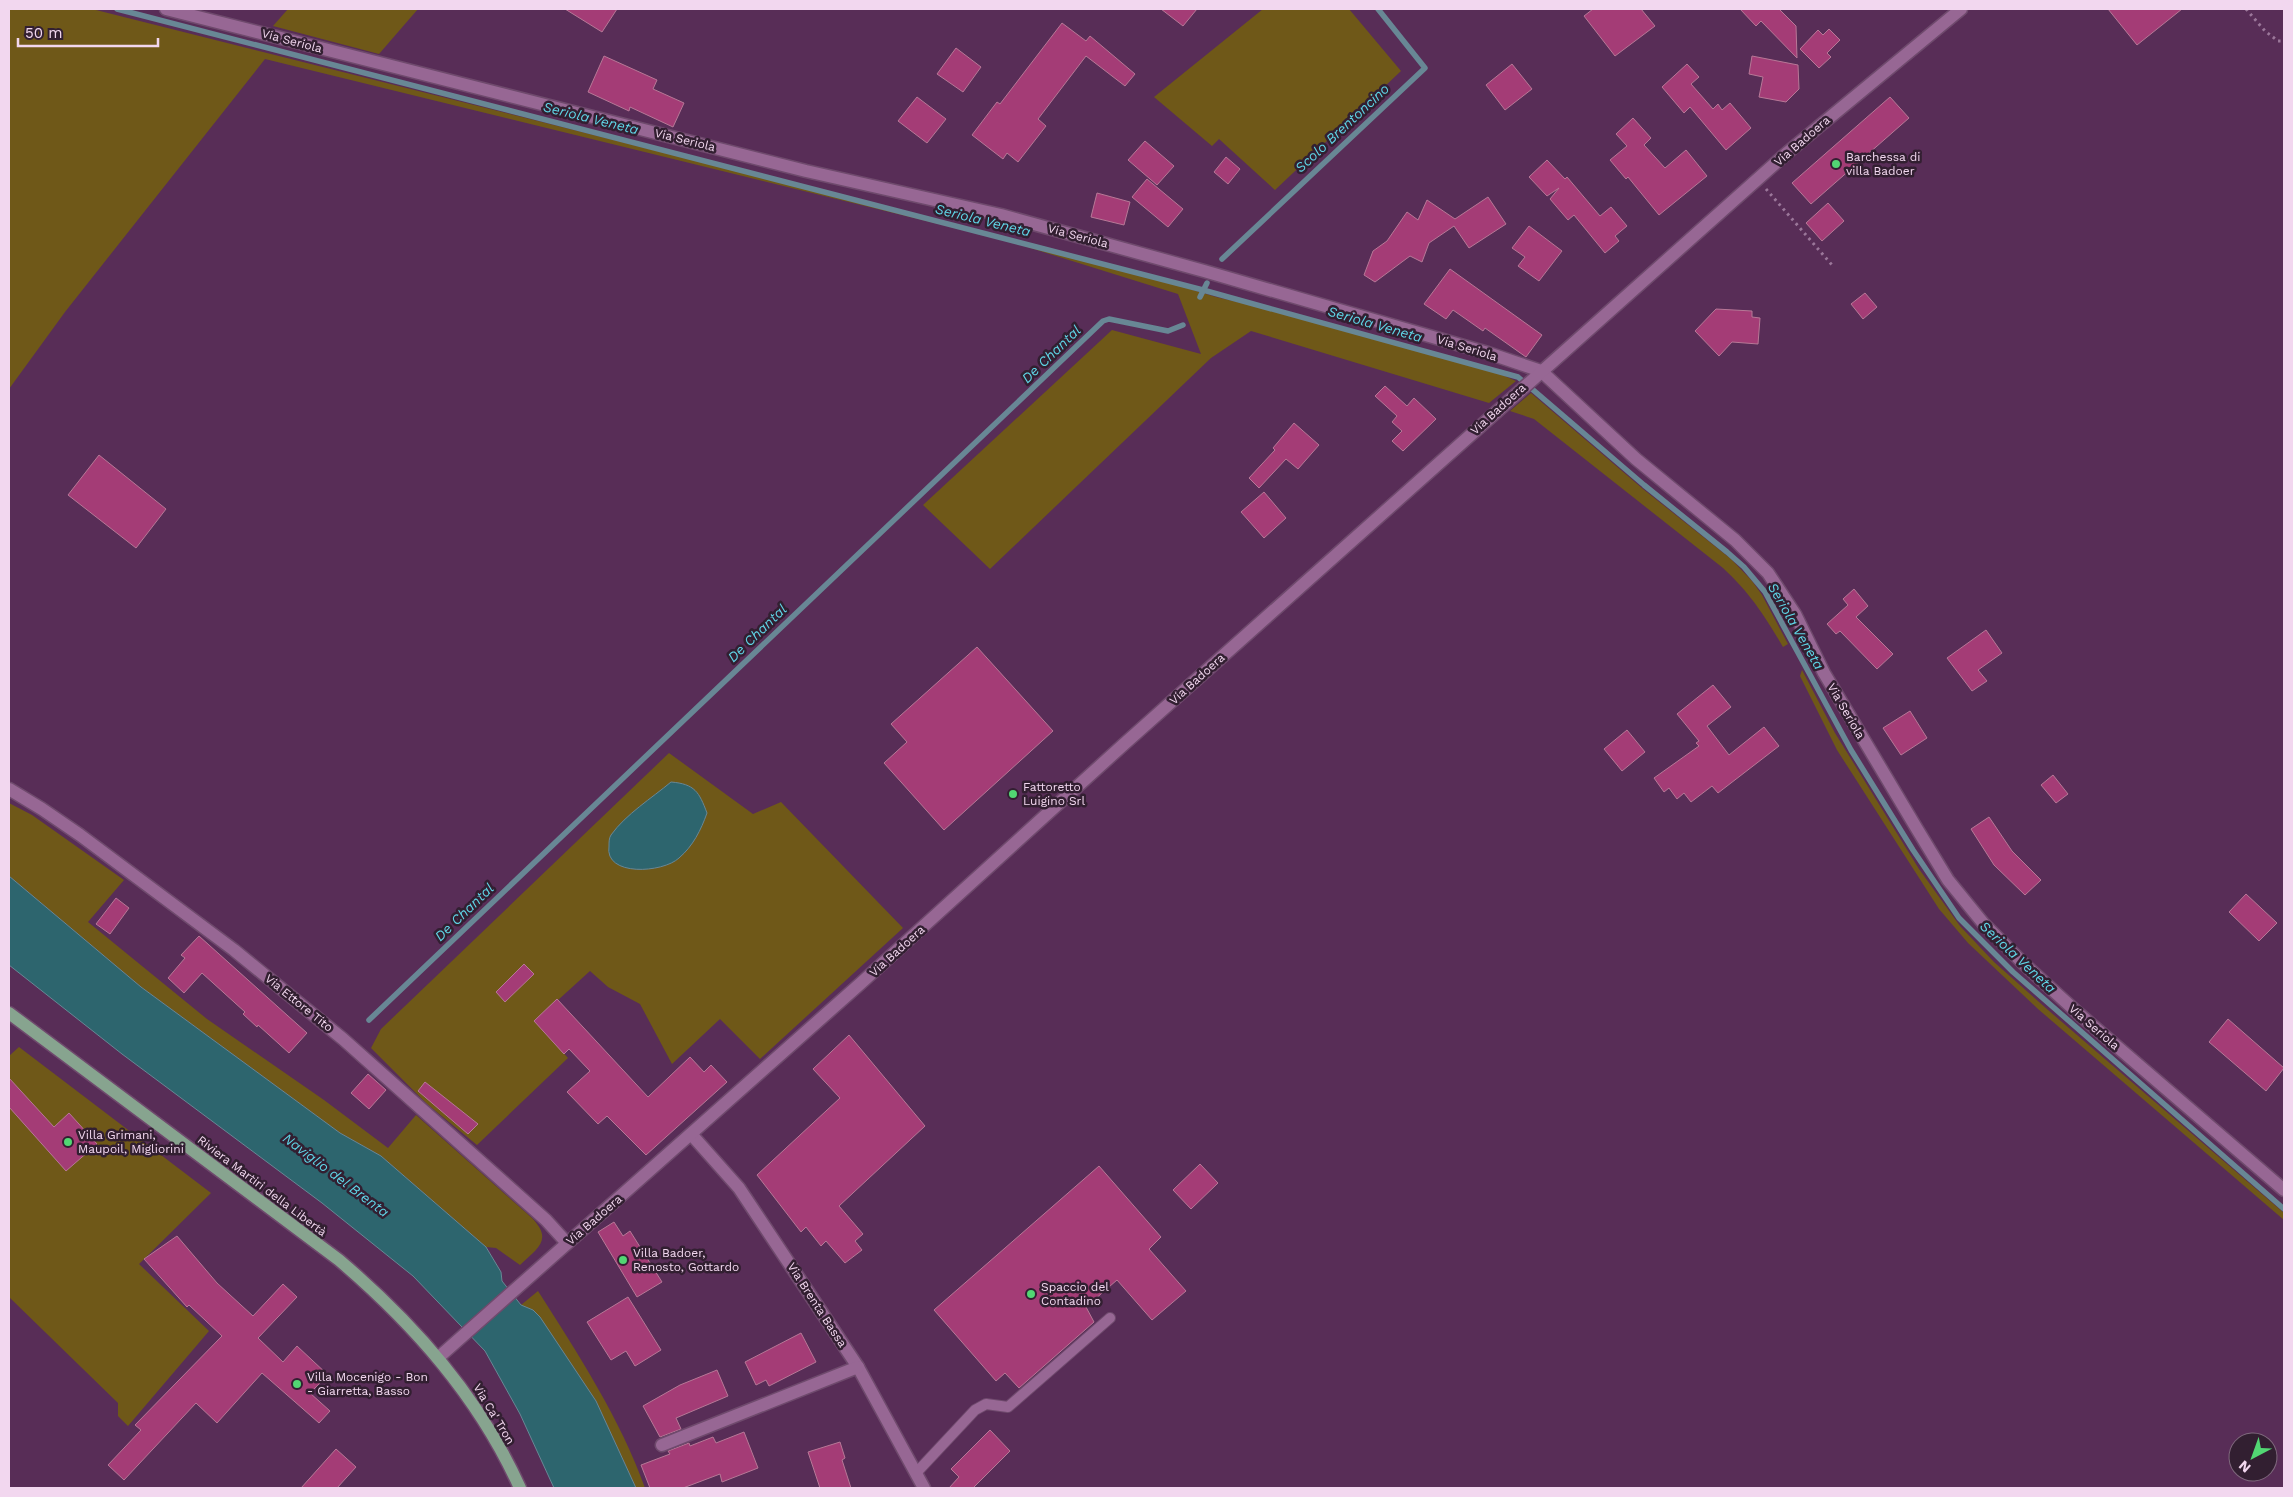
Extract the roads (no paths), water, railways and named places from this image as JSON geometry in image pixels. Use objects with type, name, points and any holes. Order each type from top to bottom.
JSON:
[{"type":"main road","name":"Riviera Martiri della Libertà","points":[[9,1013],[339,1260],[370,1287],[439,1357]]},
{"type":"main road","name":"Via Ca' Tron","points":[[439,1357],[462,1386],[486,1424],[520,1488]]},
{"type":"street","name":"Via Seriola","points":[[166,9],[787,166],[1001,215],[1488,354],[1537,375],[1636,460],[1735,540],[1768,573],[1795,614],[1824,673],[1948,880],[1983,923],[2024,964],[2078,1013],[2284,1190]]},
{"type":"street","name":"Via Badoera","points":[[439,1357],[861,983],[1123,745],[1758,179],[1870,82],[1961,9]]},
{"type":"street","name":"Via Ettore Tito","points":[[9,789],[80,835],[234,950],[285,991],[342,1039],[546,1220],[567,1243]]},
{"type":"street","name":"Via Brenta Bassa","points":[[691,1134],[739,1188],[858,1366],[924,1488]]},
{"type":"street","points":[[662,1445],[858,1366]]},
{"type":"lane","points":[[917,1472],[975,1410],[986,1404],[1008,1407],[1110,1318]]},
{"type":"water","points":[[671,782],[686,785],[695,790],[707,813],[692,843],[679,858],[661,867],[636,869],[616,863],[610,856],[609,842],[611,835],[632,813]]},
{"type":"water","name":"Naviglio del Brenta","points":[[9,876],[141,987],[340,1133],[381,1156],[486,1247],[501,1272],[502,1281],[521,1305],[533,1310],[540,1317],[596,1401],[636,1488],[554,1488],[520,1414],[485,1351],[413,1276],[322,1203],[122,1054],[9,965]]},
{"type":"waterway","name":"Seriola Veneta","points":[[117,9],[1203,290],[1518,377],[1644,485],[1727,552],[1744,567],[1765,592],[1851,750],[1913,850],[1959,918],[2013,972],[2284,1209]]},
{"type":"waterway","name":"Scolo Brentoncino","points":[[1222,259],[1425,68],[1378,9]]},
{"type":"waterway","name":"Scolo Brentoncino","points":[[1200,297],[1207,283]]},
{"type":"waterway","name":"De Chantal","points":[[369,1020],[1103,321],[1109,319],[1168,331],[1183,325]]},
{"type":"place","name":"Barchessa di villa Badoer","points":[[1836,164]]},
{"type":"place","name":"Fattoretto Luigino Srl","points":[[1013,794]]},
{"type":"place","name":"Villa Grimani, Maupoil, Migliorini","points":[[68,1142]]},
{"type":"place","name":"Villa Badoer, Renosto, Gottardo","points":[[623,1260]]},
{"type":"place","name":"Spaccio del Contadino","points":[[1031,1294]]},
{"type":"place","name":"Villa Mocenigo - Bon - Giarretta, Basso","points":[[297,1384]]}]
